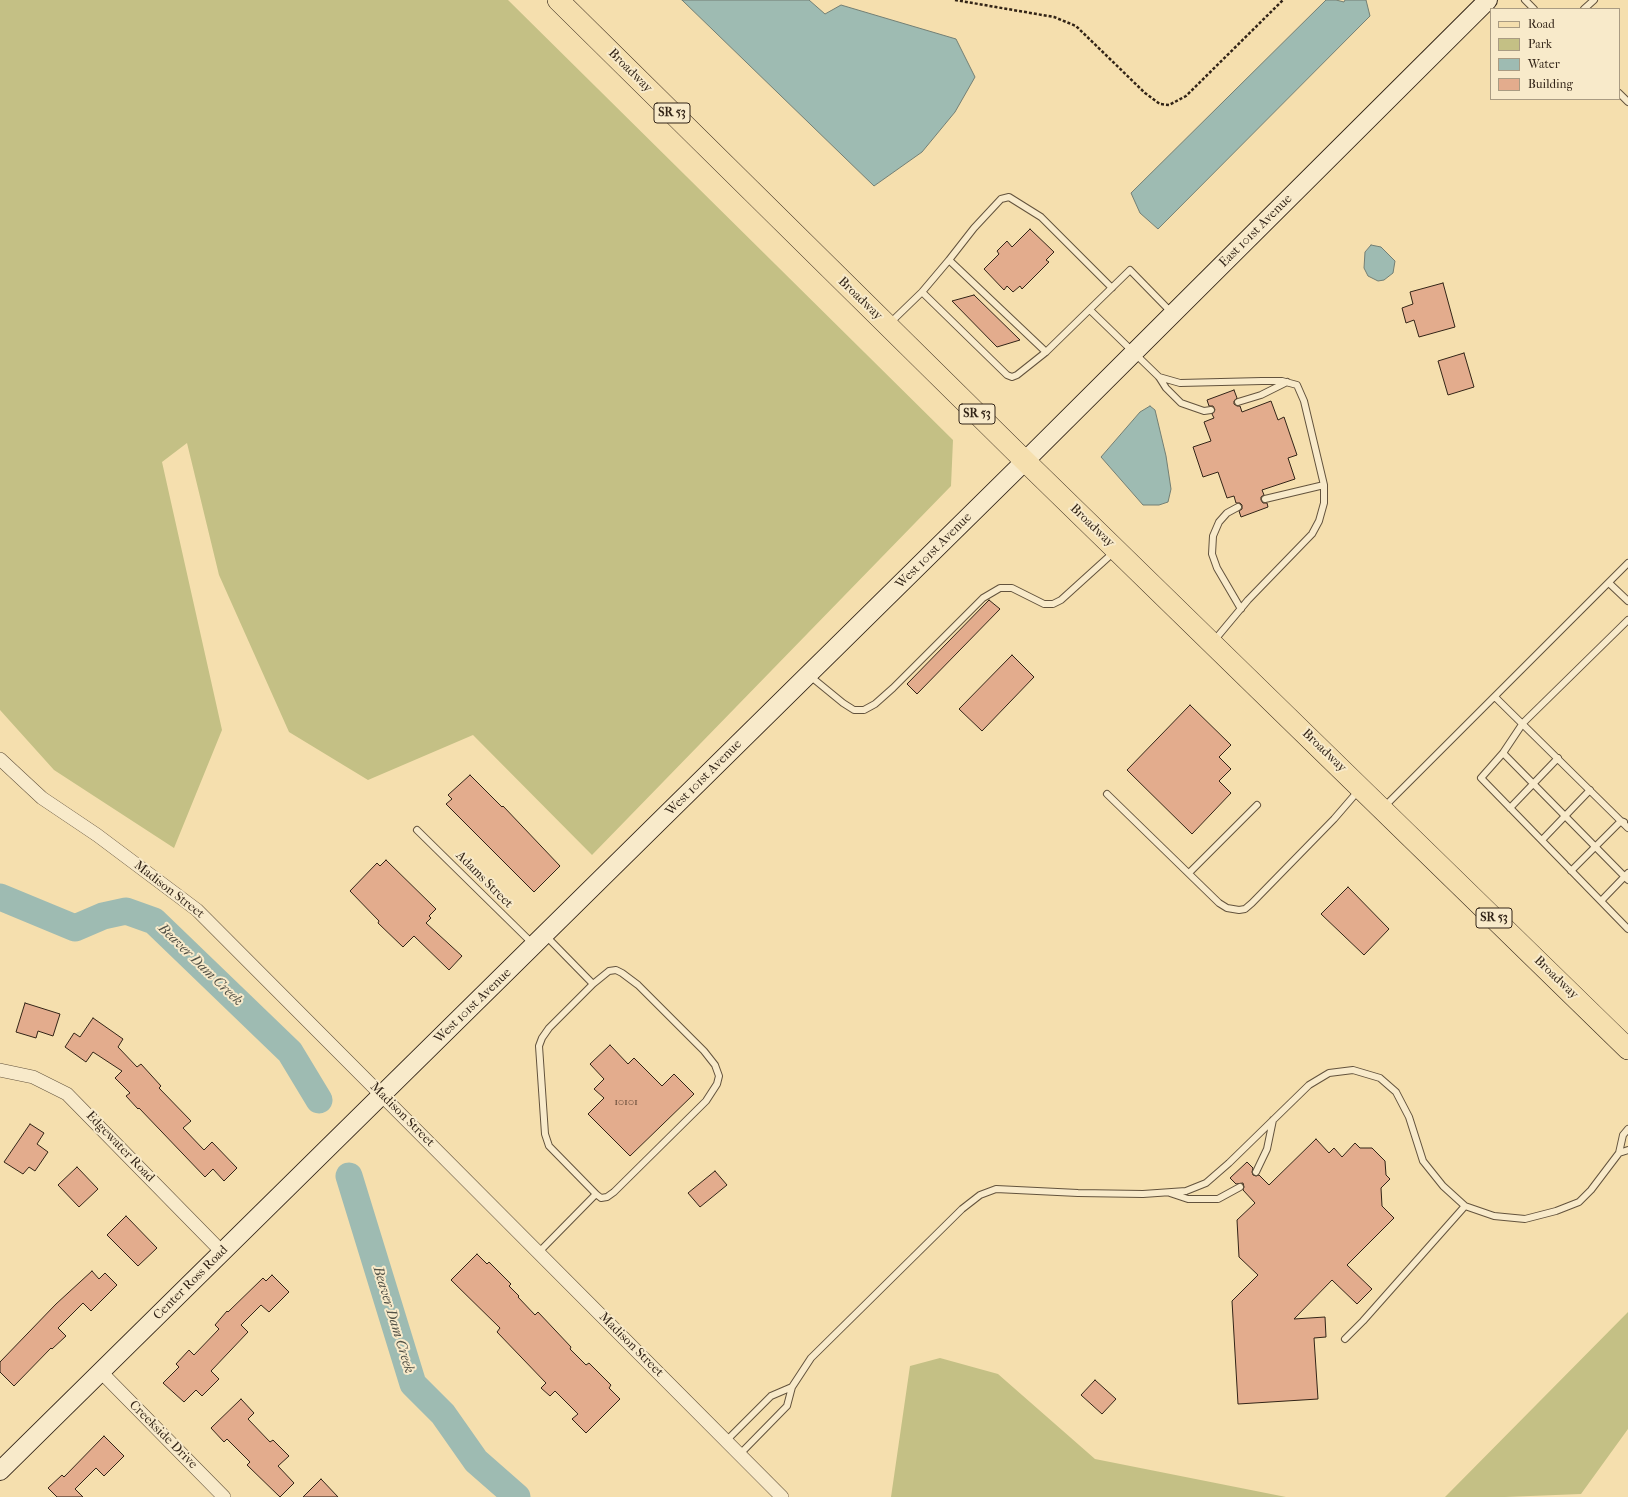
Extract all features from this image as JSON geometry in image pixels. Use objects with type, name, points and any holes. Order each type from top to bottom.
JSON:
[{"type":"main road","name":"Broadway","points":[[558,0],[887,326],[1383,808],[1628,1049]]},
{"type":"street","name":"East 101st Avenue","points":[[1025,461],[1488,0]]},
{"type":"street","name":"West 101st Avenue","points":[[382,1095],[1025,461]]},
{"type":"street","name":"Madison Street","points":[[0,759],[42,798],[97,835],[197,910],[782,1497]]},
{"type":"street","name":"Edgewater Road","points":[[0,1070],[33,1077],[67,1094],[222,1252]]},
{"type":"street","name":"Center Ross Road","points":[[0,1471],[382,1095]]},
{"type":"street","name":"Creekside Drive","points":[[101,1372],[224,1497]]},
{"type":"lane","points":[[1525,0],[1533,8]]},
{"type":"lane","points":[[1585,8],[1594,0]]},
{"type":"lane","points":[[1620,94],[1628,102]]},
{"type":"lane","points":[[887,326],[922,292],[974,228],[1001,199],[1009,197],[1041,217],[1112,288]]},
{"type":"lane","points":[[949,260],[1046,352]]},
{"type":"lane","points":[[922,292],[1007,375],[1012,376],[1017,375],[1046,352],[1130,270],[1173,314]]},
{"type":"lane","points":[[1090,310],[1159,378],[1166,388],[1181,403],[1204,411],[1211,410]]},
{"type":"lane","points":[[1159,378],[1180,383],[1262,381],[1287,382],[1296,385],[1304,401],[1324,485],[1324,503],[1319,521],[1312,534],[1241,609],[1212,643]]},
{"type":"lane","points":[[1238,402],[1261,395],[1287,382]]},
{"type":"lane","points":[[1265,499],[1324,485]]},
{"type":"lane","points":[[1238,507],[1228,513],[1219,522],[1213,536],[1212,554],[1217,568],[1241,609]]},
{"type":"lane","points":[[808,675],[854,710],[864,710],[875,704],[894,688],[983,598],[1000,588],[1012,588],[1044,604],[1053,604],[1061,600],[1117,550]]},
{"type":"lane","points":[[1383,808],[1628,563]]},
{"type":"lane","points":[[1609,583],[1628,602]]},
{"type":"lane","points":[[1628,620],[1523,723],[1503,753],[1480,778],[1628,928]]},
{"type":"lane","points":[[1495,697],[1625,822],[1628,828]]},
{"type":"lane","points":[[1503,753],[1595,846],[1627,876],[1601,901]]},
{"type":"lane","points":[[1510,808],[1558,758]]},
{"type":"lane","points":[[1107,794],[1219,903],[1227,908],[1239,910],[1245,908],[1257,898],[1323,830],[1361,787]]},
{"type":"lane","points":[[1542,840],[1590,790]]},
{"type":"lane","points":[[1189,873],[1257,805]]},
{"type":"lane","points":[[1571,871],[1595,846],[1625,822]]},
{"type":"lane","name":"Adams Street","points":[[417,830],[540,940],[593,984]]},
{"type":"lane","points":[[616,970],[638,985],[704,1051],[715,1065],[719,1076],[717,1084],[706,1101],[614,1192],[607,1197],[601,1198],[596,1194],[549,1146],[543,1122],[539,1046],[542,1038],[549,1028],[593,984],[609,971],[616,970]]},
{"type":"lane","points":[[740,1455],[787,1406],[792,1386],[811,1358],[956,1214],[980,1195],[996,1189],[1143,1194],[1186,1191],[1206,1183],[1274,1120],[1309,1085],[1329,1073],[1353,1070],[1380,1078],[1396,1092],[1409,1117],[1423,1161],[1443,1186],[1465,1206],[1494,1216],[1525,1219],[1556,1211],[1579,1202],[1591,1190],[1619,1153],[1623,1135],[1628,1129]]},
{"type":"lane","points":[[1256,1172],[1267,1149],[1274,1120]]},
{"type":"lane","points":[[1619,1153],[1628,1150]]},
{"type":"lane","points":[[1167,1192],[1188,1199],[1218,1199],[1240,1187]]},
{"type":"lane","points":[[538,1253],[596,1194]]},
{"type":"lane","points":[[1345,1339],[1363,1321],[1465,1206]]},
{"type":"lane","points":[[726,1441],[771,1396],[792,1386]]},
{"type":"path","points":[[955,0],[1054,17],[1076,26],[1145,93],[1160,104],[1169,105],[1186,96],[1283,0]]},
{"type":"green space","points":[[0,0],[508,0],[953,440],[951,486],[592,855],[473,735],[368,780],[289,732],[219,575],[187,443],[162,462],[222,730],[174,848],[54,770],[0,710]]},
{"type":"green space","points":[[1628,1312],[1628,1429],[1581,1494],[1505,1497],[1445,1497]]},
{"type":"green space","points":[[940,1358],[998,1374],[1095,1459],[1286,1497],[891,1497],[910,1366]]},
{"type":"water","points":[[682,0],[809,0],[825,14],[841,5],[956,39],[975,77],[955,112],[922,152],[874,186]]},
{"type":"water","points":[[1326,0],[1344,2],[1345,0],[1366,0],[1370,16],[1158,229],[1140,213],[1131,193]]},
{"type":"water","points":[[1371,245],[1381,247],[1395,261],[1393,273],[1384,280],[1378,281],[1368,276],[1364,268],[1365,252]]},
{"type":"water","points":[[1150,406],[1155,410],[1166,456],[1171,489],[1168,502],[1159,505],[1143,505],[1101,457],[1140,412]]},
{"type":"building","points":[[1030,229],[1054,252],[1046,260],[1049,262],[1022,289],[1020,286],[1013,292],[1007,286],[1004,290],[984,269],[999,254],[997,251],[1007,241],[1012,247]]},
{"type":"building","points":[[1443,283],[1455,327],[1419,337],[1414,320],[1406,323],[1402,308],[1413,304],[1410,292]]},
{"type":"building","points":[[974,295],[1020,340],[997,347],[952,301]]},
{"type":"building","points":[[1464,353],[1474,387],[1448,395],[1438,361]]},
{"type":"building","points":[[1234,390],[1237,398],[1234,401],[1234,404],[1240,406],[1242,412],[1271,401],[1278,420],[1284,417],[1297,455],[1288,458],[1295,479],[1262,490],[1264,495],[1261,497],[1261,500],[1263,503],[1267,503],[1268,507],[1241,517],[1239,511],[1242,509],[1242,505],[1240,503],[1236,503],[1234,496],[1227,498],[1218,472],[1203,477],[1193,447],[1211,441],[1204,422],[1214,418],[1212,414],[1215,410],[1213,406],[1209,406],[1207,400]]},
{"type":"building","points":[[989,600],[1000,609],[917,694],[907,684]]},
{"type":"building","points":[[1012,655],[1034,677],[982,731],[959,709]]},
{"type":"building","points":[[1190,705],[1231,745],[1219,757],[1231,769],[1219,781],[1231,793],[1192,834],[1127,770]]},
{"type":"building","points":[[470,775],[502,807],[503,806],[560,866],[534,892],[446,804],[452,799],[448,795]]},
{"type":"building","points":[[386,860],[436,909],[429,916],[431,918],[426,923],[462,956],[449,970],[414,936],[403,947],[378,923],[379,921],[350,891],[377,863],[380,866]]},
{"type":"building","points":[[1348,887],[1389,929],[1364,955],[1321,914]]},
{"type":"building","points":[[25,1003],[60,1014],[53,1036],[38,1031],[36,1038],[16,1032]]},
{"type":"building","points":[[93,1018],[123,1039],[118,1047],[137,1067],[141,1064],[161,1086],[159,1088],[191,1121],[183,1128],[204,1150],[212,1142],[237,1168],[224,1181],[213,1169],[205,1177],[139,1108],[138,1109],[126,1096],[130,1093],[115,1078],[122,1071],[93,1052],[86,1062],[65,1047],[74,1033],[80,1037]]},
{"type":"building","points":[[610,1045],[628,1064],[634,1058],[662,1086],[674,1074],[694,1094],[630,1156],[588,1114],[604,1098],[594,1089],[604,1079],[590,1064]]},
{"type":"building","points":[[30,1124],[44,1133],[37,1144],[48,1152],[35,1171],[29,1167],[23,1174],[4,1162]]},
{"type":"building","points":[[1316,1139],[1329,1153],[1334,1148],[1342,1157],[1355,1143],[1360,1148],[1372,1148],[1385,1161],[1386,1175],[1390,1179],[1381,1188],[1382,1206],[1394,1218],[1347,1265],[1372,1289],[1357,1304],[1332,1280],[1294,1319],[1325,1317],[1326,1337],[1314,1338],[1318,1399],[1238,1404],[1232,1301],[1258,1275],[1239,1257],[1237,1220],[1255,1203],[1243,1190],[1243,1183],[1236,1184],[1230,1178],[1247,1162],[1253,1168],[1253,1175],[1259,1175],[1269,1185]]},
{"type":"building","points":[[77,1167],[98,1189],[79,1207],[58,1185]]},
{"type":"building","points":[[715,1171],[727,1185],[700,1207],[688,1193]]},
{"type":"building","points":[[126,1216],[157,1248],[138,1266],[107,1235]]},
{"type":"building","points":[[477,1254],[487,1264],[489,1262],[511,1284],[509,1286],[519,1296],[518,1297],[535,1315],[538,1312],[586,1365],[589,1363],[611,1385],[609,1388],[620,1399],[586,1433],[572,1419],[578,1414],[555,1391],[550,1396],[541,1388],[546,1383],[497,1332],[500,1328],[451,1280]]},
{"type":"building","points":[[92,1271],[99,1279],[105,1273],[117,1285],[91,1311],[83,1303],[58,1328],[66,1336],[52,1349],[51,1348],[14,1386],[0,1372],[0,1362],[56,1304]]},
{"type":"building","points":[[272,1275],[289,1292],[269,1312],[261,1305],[241,1325],[248,1332],[211,1371],[219,1379],[202,1396],[196,1390],[184,1402],[163,1383],[179,1367],[176,1364],[189,1350],[194,1355],[219,1329],[215,1325],[227,1311],[228,1312],[263,1278],[266,1281]]},
{"type":"building","points":[[1095,1380],[1116,1399],[1102,1414],[1081,1395]]},
{"type":"building","points":[[241,1399],[254,1413],[248,1419],[270,1442],[273,1440],[289,1456],[278,1466],[294,1483],[280,1497],[247,1465],[250,1462],[227,1439],[224,1442],[211,1428]]},
{"type":"building","points":[[104,1436],[124,1456],[104,1476],[96,1468],[75,1489],[83,1497],[57,1497],[48,1488],[62,1475],[64,1477]]},
{"type":"building","points":[[321,1479],[338,1497],[303,1497]]},
{"type":"waterway","name":"Beaver Dam Creek","points":[[0,897],[75,928],[103,916],[126,911],[154,921],[290,1052],[319,1100]]},
{"type":"waterway","name":"Beaver Dam Creek","points":[[349,1176],[413,1384],[443,1414],[476,1461],[517,1497]]}]
